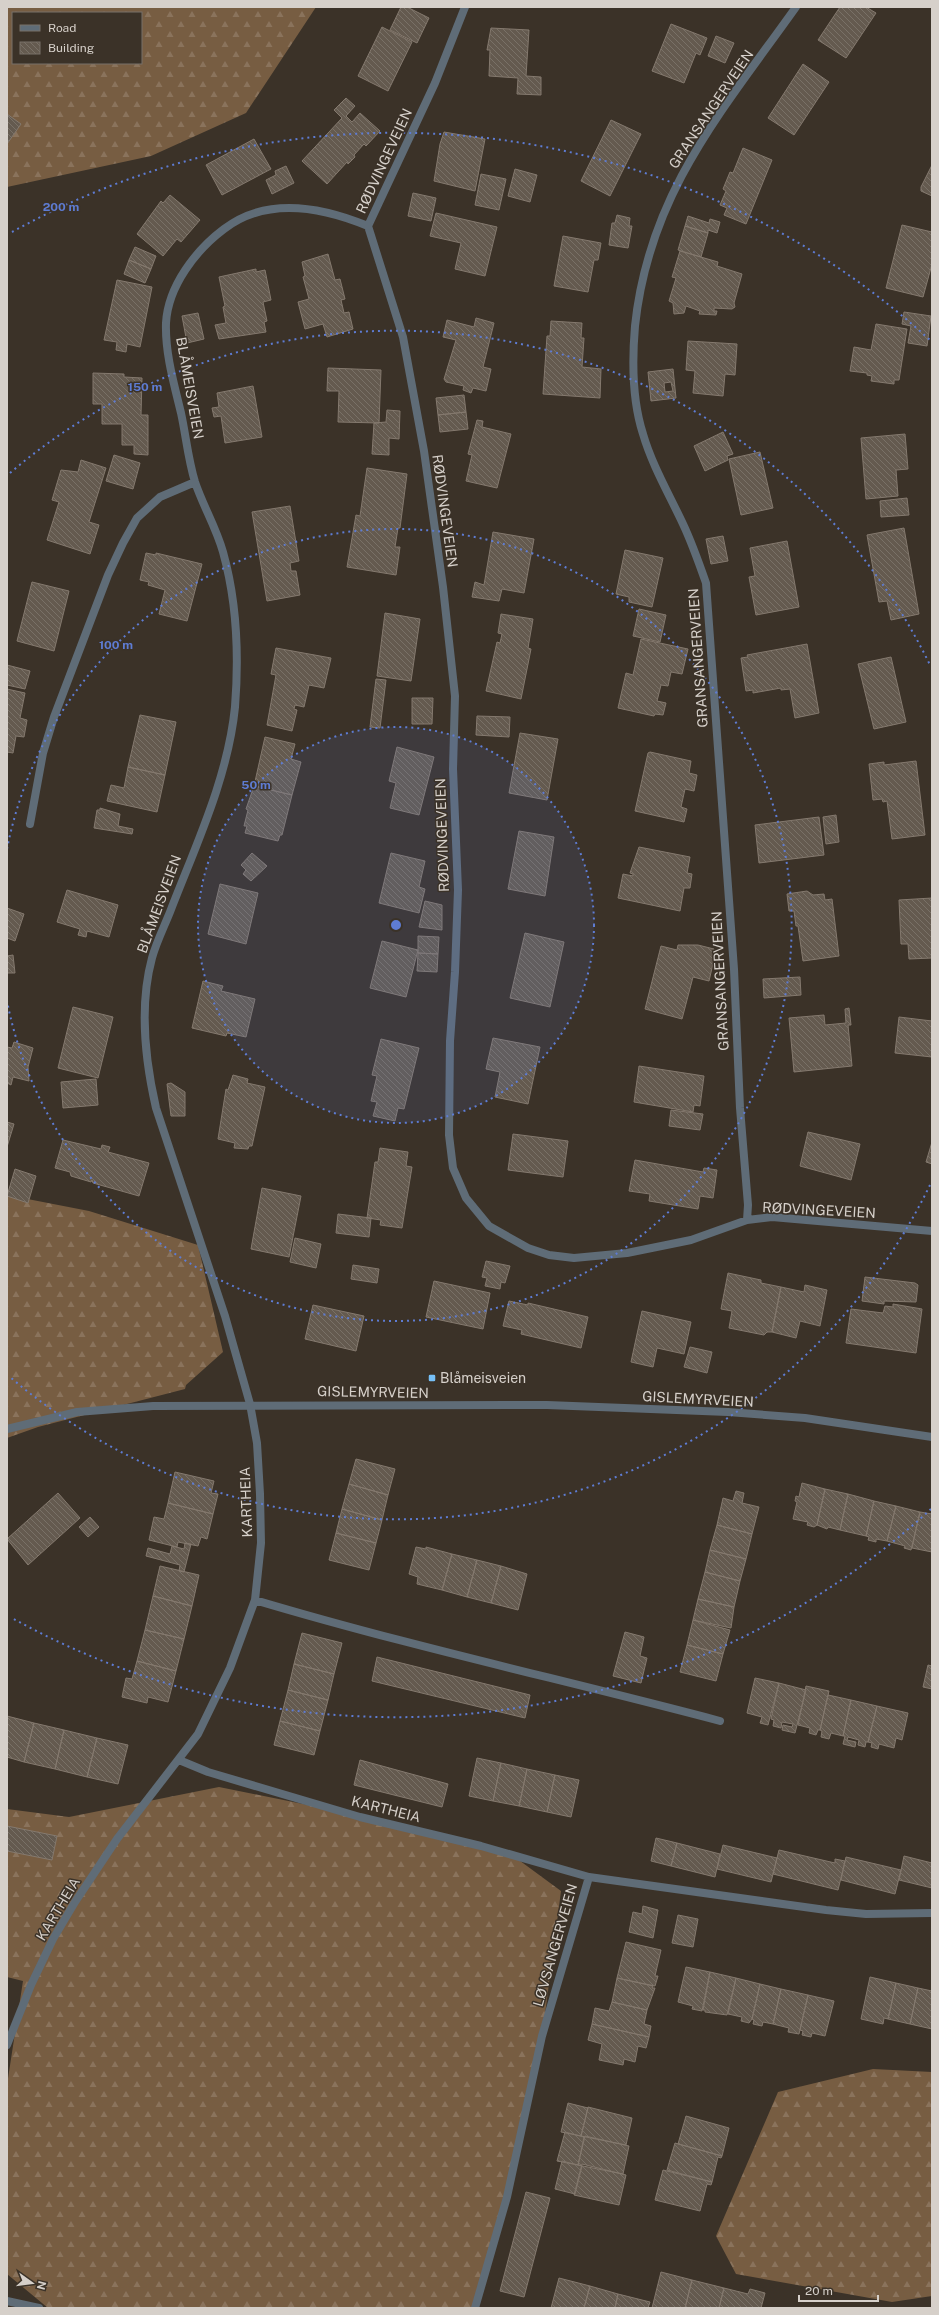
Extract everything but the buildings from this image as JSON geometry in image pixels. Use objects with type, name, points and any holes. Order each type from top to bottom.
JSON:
[{"type":"street","name":"RØDVINGEVEIEN","points":[[465,7],[425,106],[368,226],[402,337],[424,451],[443,587],[455,696],[453,769],[458,890],[455,972],[450,1041],[449,1135],[454,1168],[466,1198],[489,1226],[528,1248],[549,1254],[574,1258],[627,1253],[691,1240],[747,1220],[772,1217],[932,1231]]},
{"type":"street","name":"GRANSANGERVEIEN","points":[[747,1220],[748,1205],[740,1108],[734,969],[706,583],[696,554],[656,469],[642,433],[634,377],[634,342],[642,279],[649,249],[673,191],[705,135],[796,7]]},
{"type":"street","name":"BLÅMEISVEIEN","points":[[250,1404],[225,1316],[156,1108],[150,1084],[147,1048],[145,1013],[152,957],[215,792],[234,710],[237,666],[232,587],[223,550],[195,482],[168,356],[166,321],[175,290],[189,264],[210,240],[237,220],[268,209],[295,207],[322,211],[368,226]]},
{"type":"street","points":[[30,824],[38,776],[54,717],[108,575],[123,543],[137,518],[160,497],[195,482]]},
{"type":"street","name":"GISLEMYRVEIEN","points":[[7,1429],[77,1412],[153,1406],[250,1404],[547,1405],[728,1412],[805,1418],[932,1437]]},
{"type":"street","name":"KARTHEIA","points":[[7,2045],[14,2024],[53,1939],[117,1839],[198,1734],[238,1648],[255,1600],[261,1543],[257,1443],[250,1404]]},
{"type":"street","points":[[255,1600],[378,1635],[720,1721]]},
{"type":"street","name":"KARTHEIA","points":[[179,1760],[208,1772],[360,1817],[481,1846],[589,1878]]},
{"type":"street","name":"LØVSANGERVEIEN","points":[[475,2308],[507,2197],[542,2036],[589,1878],[826,1910],[866,1914],[932,1914]]},
{"type":"street","points":[[7,2301],[39,2308]]},
{"type":"green space","points":[[7,7],[316,7],[246,113],[151,156],[7,187]]},
{"type":"green space","points":[[7,1195],[89,1211],[198,1245],[223,1352],[186,1385],[185,1389],[38,1427],[7,1438]]},
{"type":"green space","points":[[219,1787],[362,1816],[512,1855],[561,1891],[541,2045],[507,2192],[473,2308],[48,2308],[7,2274],[7,2085],[23,1981],[7,1977],[7,1809],[69,1817]]},
{"type":"green space","points":[[873,2069],[932,2072],[932,2296],[892,2302],[736,2274],[716,2236],[778,2092]]},
{"type":"place","name":"Blåmeisveien","points":[[432,1378]]}]
